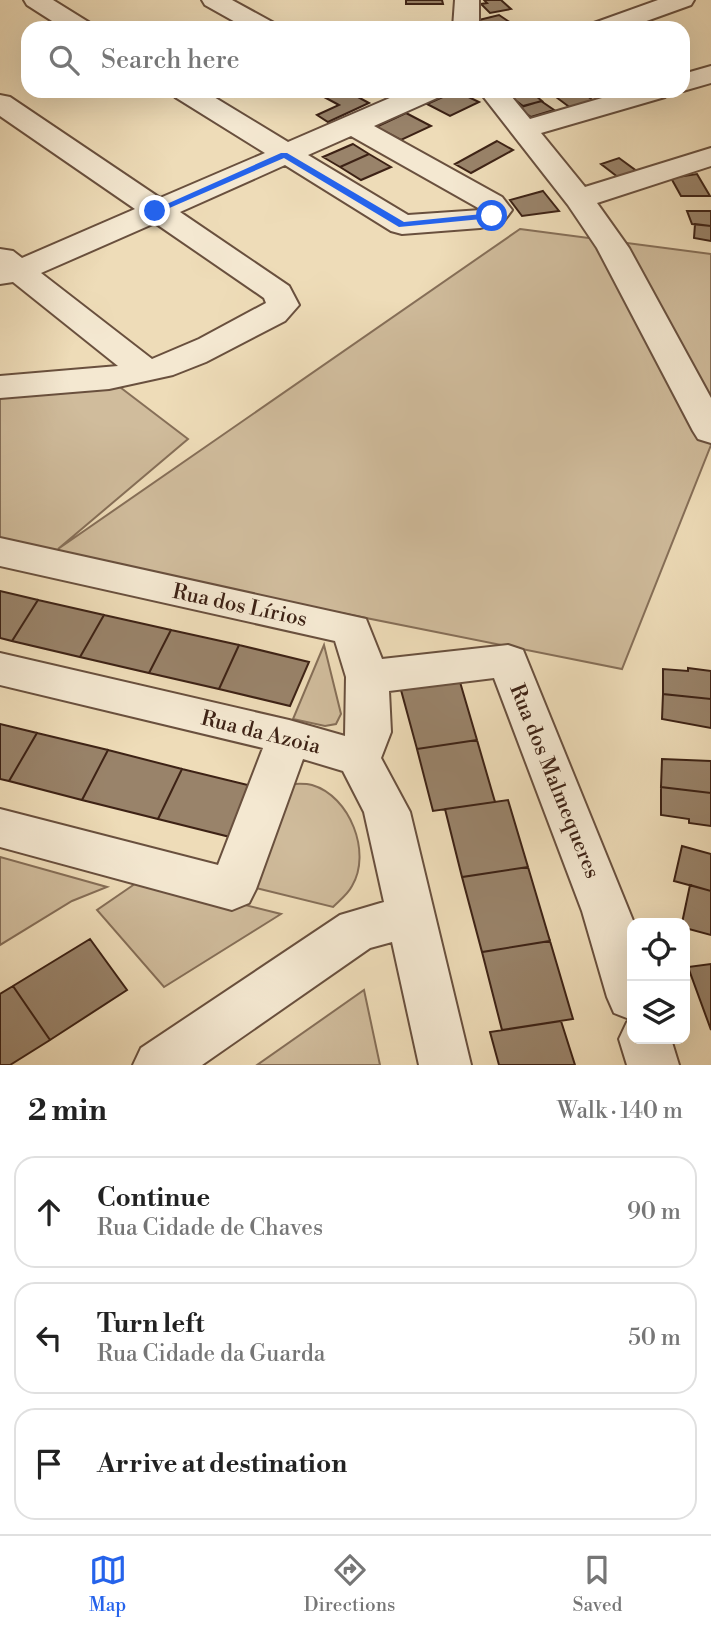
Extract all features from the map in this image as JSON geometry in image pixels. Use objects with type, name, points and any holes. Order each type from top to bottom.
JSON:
[{"type":"street","points":[[36,0],[70,21]]},
{"type":"street","points":[[214,0],[252,21]]},
{"type":"street","points":[[466,21],[467,0]]},
{"type":"street","points":[[623,21],[682,0]]},
{"type":"street","points":[[690,81],[711,74]]},
{"type":"street","points":[[196,98],[284,155],[402,225],[480,219],[492,216],[497,210],[491,203],[352,125]]},
{"type":"street","points":[[6,267],[155,211],[284,155],[352,125],[390,98]]},
{"type":"street","points":[[498,98],[579,200],[613,248],[711,432]]},
{"type":"street","points":[[522,130],[630,98]]},
{"type":"street","points":[[0,103],[278,293],[283,305],[273,314],[172,363],[146,372],[0,387]]},
{"type":"street","points":[[579,200],[708,164]]},
{"type":"street","points":[[6,267],[146,372]]},
{"type":"street","name":"Rua dos Lírios","points":[[0,552],[352,630],[367,677],[369,732],[359,758]]},
{"type":"street","name":"Rua dos Malmequeres","points":[[367,677],[508,661],[606,911],[627,981]]},
{"type":"street","name":"Rua da Azoia","points":[[0,669],[289,737],[359,758]]},
{"type":"street","points":[[0,828],[232,889],[289,737]]},
{"type":"street","points":[[359,758],[387,812],[445,1065]]},
{"type":"street","points":[[159,1065],[356,930],[410,916]]},
{"type":"street","points":[[647,1044],[653,1065]]},
{"type":"shaded area","points":[[520,229],[711,254],[711,445],[622,669],[0,545],[0,387],[108,378],[188,439],[58,549]]},
{"type":"shaded area","points":[[324,645],[341,714],[336,724],[325,726],[293,719]]},
{"type":"shaded area","points":[[290,784],[309,784],[325,791],[347,813],[354,827],[360,858],[358,873],[346,895],[333,907],[256,888]]},
{"type":"shaded area","points":[[0,857],[107,887],[72,901],[0,945]]},
{"type":"shaded area","points":[[142,879],[281,914],[164,987],[97,910]]},
{"type":"shaded area","points":[[364,990],[380,1065],[257,1065]]},
{"type":"building","points":[[406,0],[442,0],[443,4],[406,4]]},
{"type":"building","points":[[484,0],[501,0],[511,9],[490,13],[481,4],[487,3]]},
{"type":"building","points":[[499,15],[508,21],[480,21]]},
{"type":"building","points":[[326,98],[360,98],[369,103],[328,122],[317,115],[339,105]]},
{"type":"building","points":[[440,98],[471,98],[479,102],[450,116],[427,104]]},
{"type":"building","points":[[512,98],[538,98],[542,101],[523,106]]},
{"type":"building","points":[[557,98],[590,98],[595,102],[572,109]]},
{"type":"building","points":[[541,101],[554,110],[531,117],[518,108]]},
{"type":"building","points":[[406,113],[431,126],[401,140],[376,127]]},
{"type":"building","points":[[497,141],[513,150],[471,173],[455,164]]},
{"type":"building","points":[[353,144],[369,154],[340,167],[323,157]]},
{"type":"building","points":[[369,154],[391,167],[361,180],[340,167]]},
{"type":"building","points":[[619,158],[638,172],[619,178],[601,164]]},
{"type":"building","points":[[697,174],[710,196],[681,196],[671,178]]},
{"type":"building","points":[[543,191],[559,211],[522,216],[510,200]]},
{"type":"building","points":[[687,211],[711,211],[711,226],[692,224]]},
{"type":"building","points":[[695,224],[711,226],[711,241],[694,238]]},
{"type":"building","points":[[0,591],[38,600],[12,641],[0,638]]},
{"type":"building","points":[[38,600],[104,615],[80,657],[12,641]]},
{"type":"building","points":[[104,615],[171,630],[149,673],[80,657]]},
{"type":"building","points":[[171,630],[239,645],[219,689],[149,673]]},
{"type":"building","points":[[239,645],[309,662],[290,706],[219,689]]},
{"type":"building","points":[[688,668],[711,671],[711,699],[663,694],[663,669],[688,671]]},
{"type":"building","points":[[460,682],[477,740],[417,749],[401,690]]},
{"type":"building","points":[[663,694],[711,699],[711,728],[662,719]]},
{"type":"building","points":[[0,724],[37,733],[9,781],[0,779]]},
{"type":"building","points":[[37,733],[108,750],[82,800],[9,781]]},
{"type":"building","points":[[477,740],[495,802],[433,811],[417,749]]},
{"type":"building","points":[[108,750],[182,769],[158,819],[82,800]]},
{"type":"building","points":[[662,759],[711,761],[711,793],[661,787]]},
{"type":"building","points":[[182,769],[256,787],[234,838],[158,819]]},
{"type":"building","points":[[661,787],[711,793],[711,826],[689,823],[689,819],[661,815]]},
{"type":"building","points":[[508,800],[528,867],[462,877],[445,809]]},
{"type":"building","points":[[682,846],[711,854],[711,891],[674,881]]},
{"type":"building","points":[[528,867],[550,941],[482,952],[462,877]]},
{"type":"building","points":[[690,885],[711,891],[711,935],[690,929],[690,918],[683,918]]},
{"type":"building","points":[[90,939],[127,990],[50,1040],[13,986]]},
{"type":"building","points":[[550,941],[573,1019],[502,1030],[482,952]]},
{"type":"building","points":[[711,964],[711,1030],[690,972],[690,967]]},
{"type":"building","points":[[13,986],[50,1040],[10,1065],[0,1065],[0,994]]},
{"type":"building","points":[[561,1021],[575,1065],[499,1065],[490,1032]]},
{"type":"route","points":[[155,211],[284,155],[402,225],[492,216]]}]
